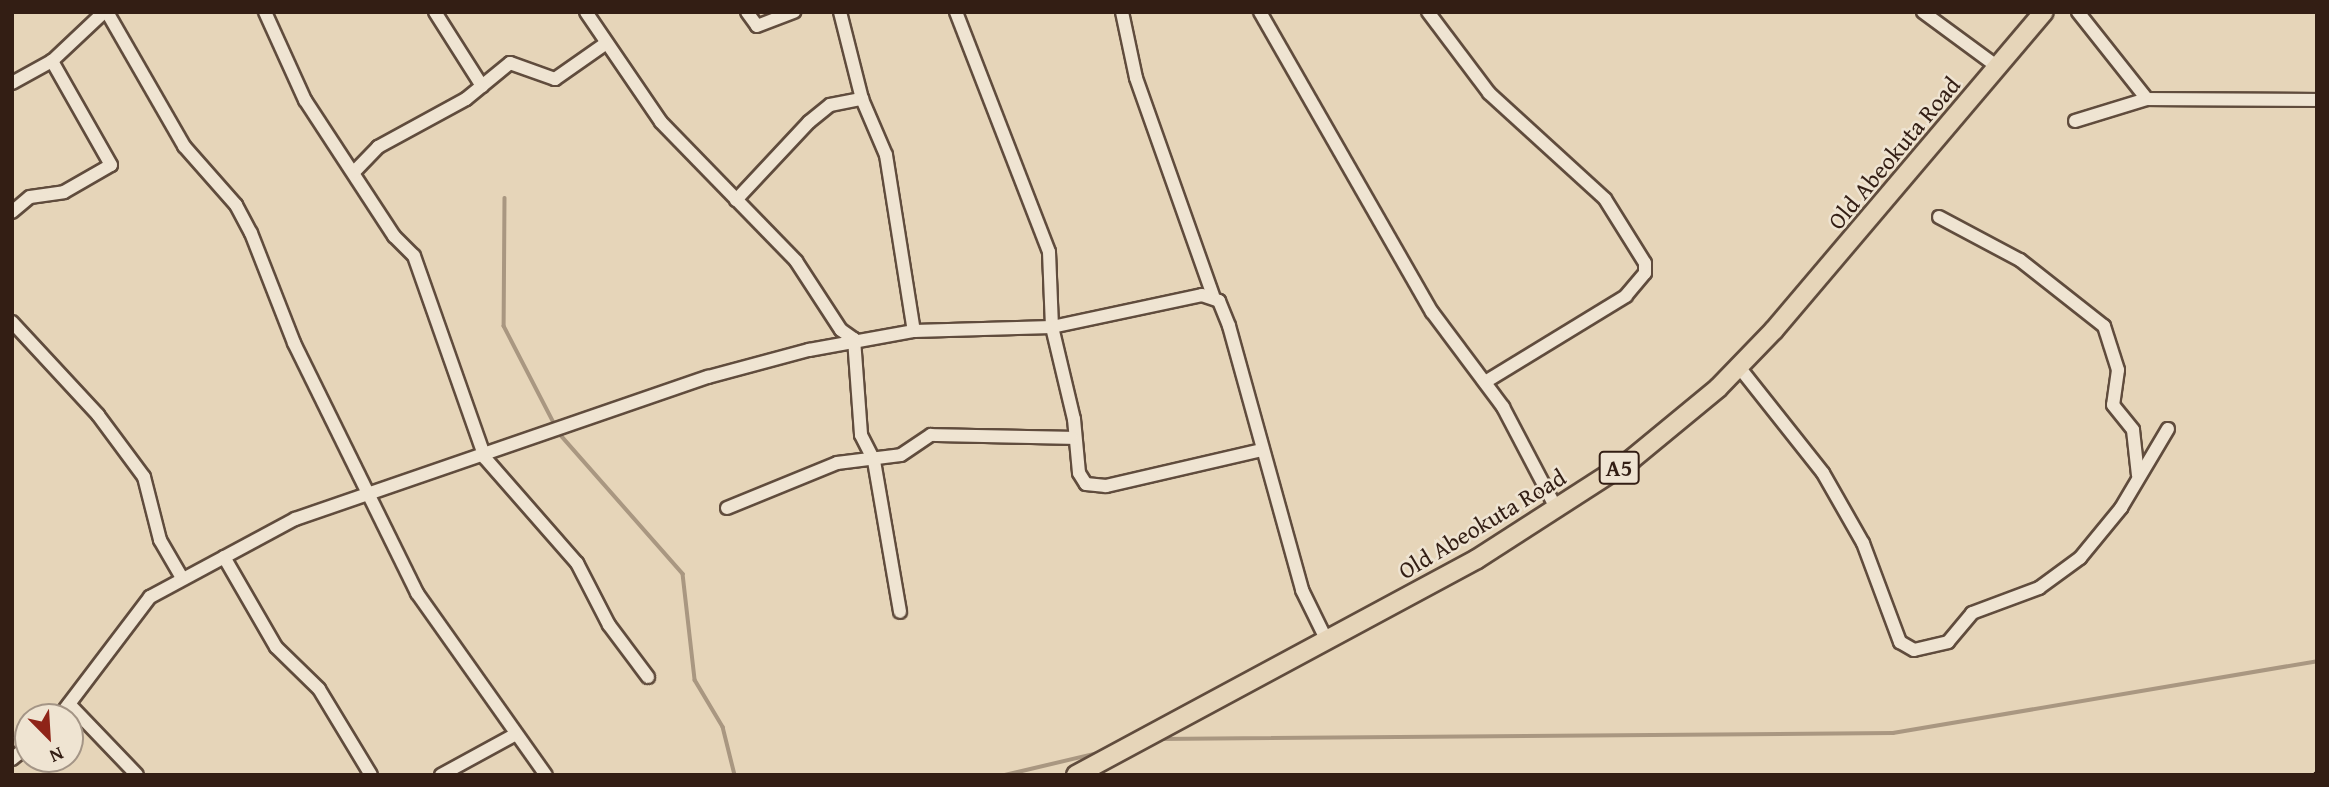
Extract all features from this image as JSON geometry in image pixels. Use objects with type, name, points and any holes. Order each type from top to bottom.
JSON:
[{"type":"highway","name":"Old Abeokuta Road","points":[[1076,775],[1327,641],[1558,510],[1640,452],[1739,367],[2044,12]]},
{"type":"street","points":[[12,83],[52,61],[105,12],[184,146],[236,205],[251,233],[294,343],[366,497],[417,593],[514,735],[546,775]]},
{"type":"street","points":[[265,12],[296,85],[414,256],[485,458],[577,563],[609,625],[648,677]]},
{"type":"street","points":[[435,12],[482,86]]},
{"type":"street","points":[[586,12],[605,44],[661,122],[796,261],[841,330],[854,340]]},
{"type":"street","points":[[747,12],[758,26],[794,12]]},
{"type":"street","points":[[840,12],[862,99],[886,155],[914,331]]},
{"type":"street","points":[[956,12],[1036,205],[1049,252],[1052,327],[1074,419],[1072,438],[1079,473],[1094,486],[1262,450]]},
{"type":"street","points":[[1122,12],[1136,78],[1213,296],[1229,326],[1302,590],[1327,641]]},
{"type":"street","points":[[1261,12],[1432,312],[1485,382],[1558,510]]},
{"type":"street","points":[[1428,12],[1489,93],[1605,199],[1645,263],[1645,273],[1626,296],[1485,382]]},
{"type":"street","points":[[1923,12],[1998,67]]},
{"type":"street","points":[[2078,12],[2147,99]]},
{"type":"street","points":[[354,172],[385,142],[482,86],[518,61],[555,79],[605,44]]},
{"type":"street","points":[[12,212],[30,197],[64,192],[111,165],[52,61]]},
{"type":"street","points":[[736,200],[809,122],[830,105],[862,99]]},
{"type":"street","points":[[2075,121],[2147,99],[2317,100]]},
{"type":"street","points":[[1940,217],[2020,260],[2104,326],[2118,370],[2113,405],[2133,430],[2138,479]]},
{"type":"street","points":[[70,703],[150,597],[295,519],[485,458],[708,377],[854,340],[914,331],[1052,327],[1213,296]]},
{"type":"street","points":[[12,322],[98,415],[144,477],[160,540],[182,578]]},
{"type":"street","points":[[854,340],[857,414],[863,446],[874,461],[900,612]]},
{"type":"street","points":[[1739,367],[1823,474],[1863,543],[1900,642],[1914,650],[1948,642],[1982,608],[2055,579],[2080,558],[2138,479],[2168,429]]},
{"type":"street","points":[[727,508],[837,463],[874,461],[901,455],[931,435],[1072,438]]},
{"type":"street","points":[[224,557],[276,647],[319,689],[371,775]]},
{"type":"street","points":[[84,720],[137,775]]},
{"type":"street","points":[[441,775],[514,735]]},
{"type":"waterway","points":[[505,198],[504,326],[555,425]]},
{"type":"waterway","points":[[558,432],[683,574],[695,680],[723,727],[735,775]]},
{"type":"waterway","points":[[1158,739],[1893,733],[2317,661]]},
{"type":"waterway","points":[[1005,775],[1102,752]]}]
